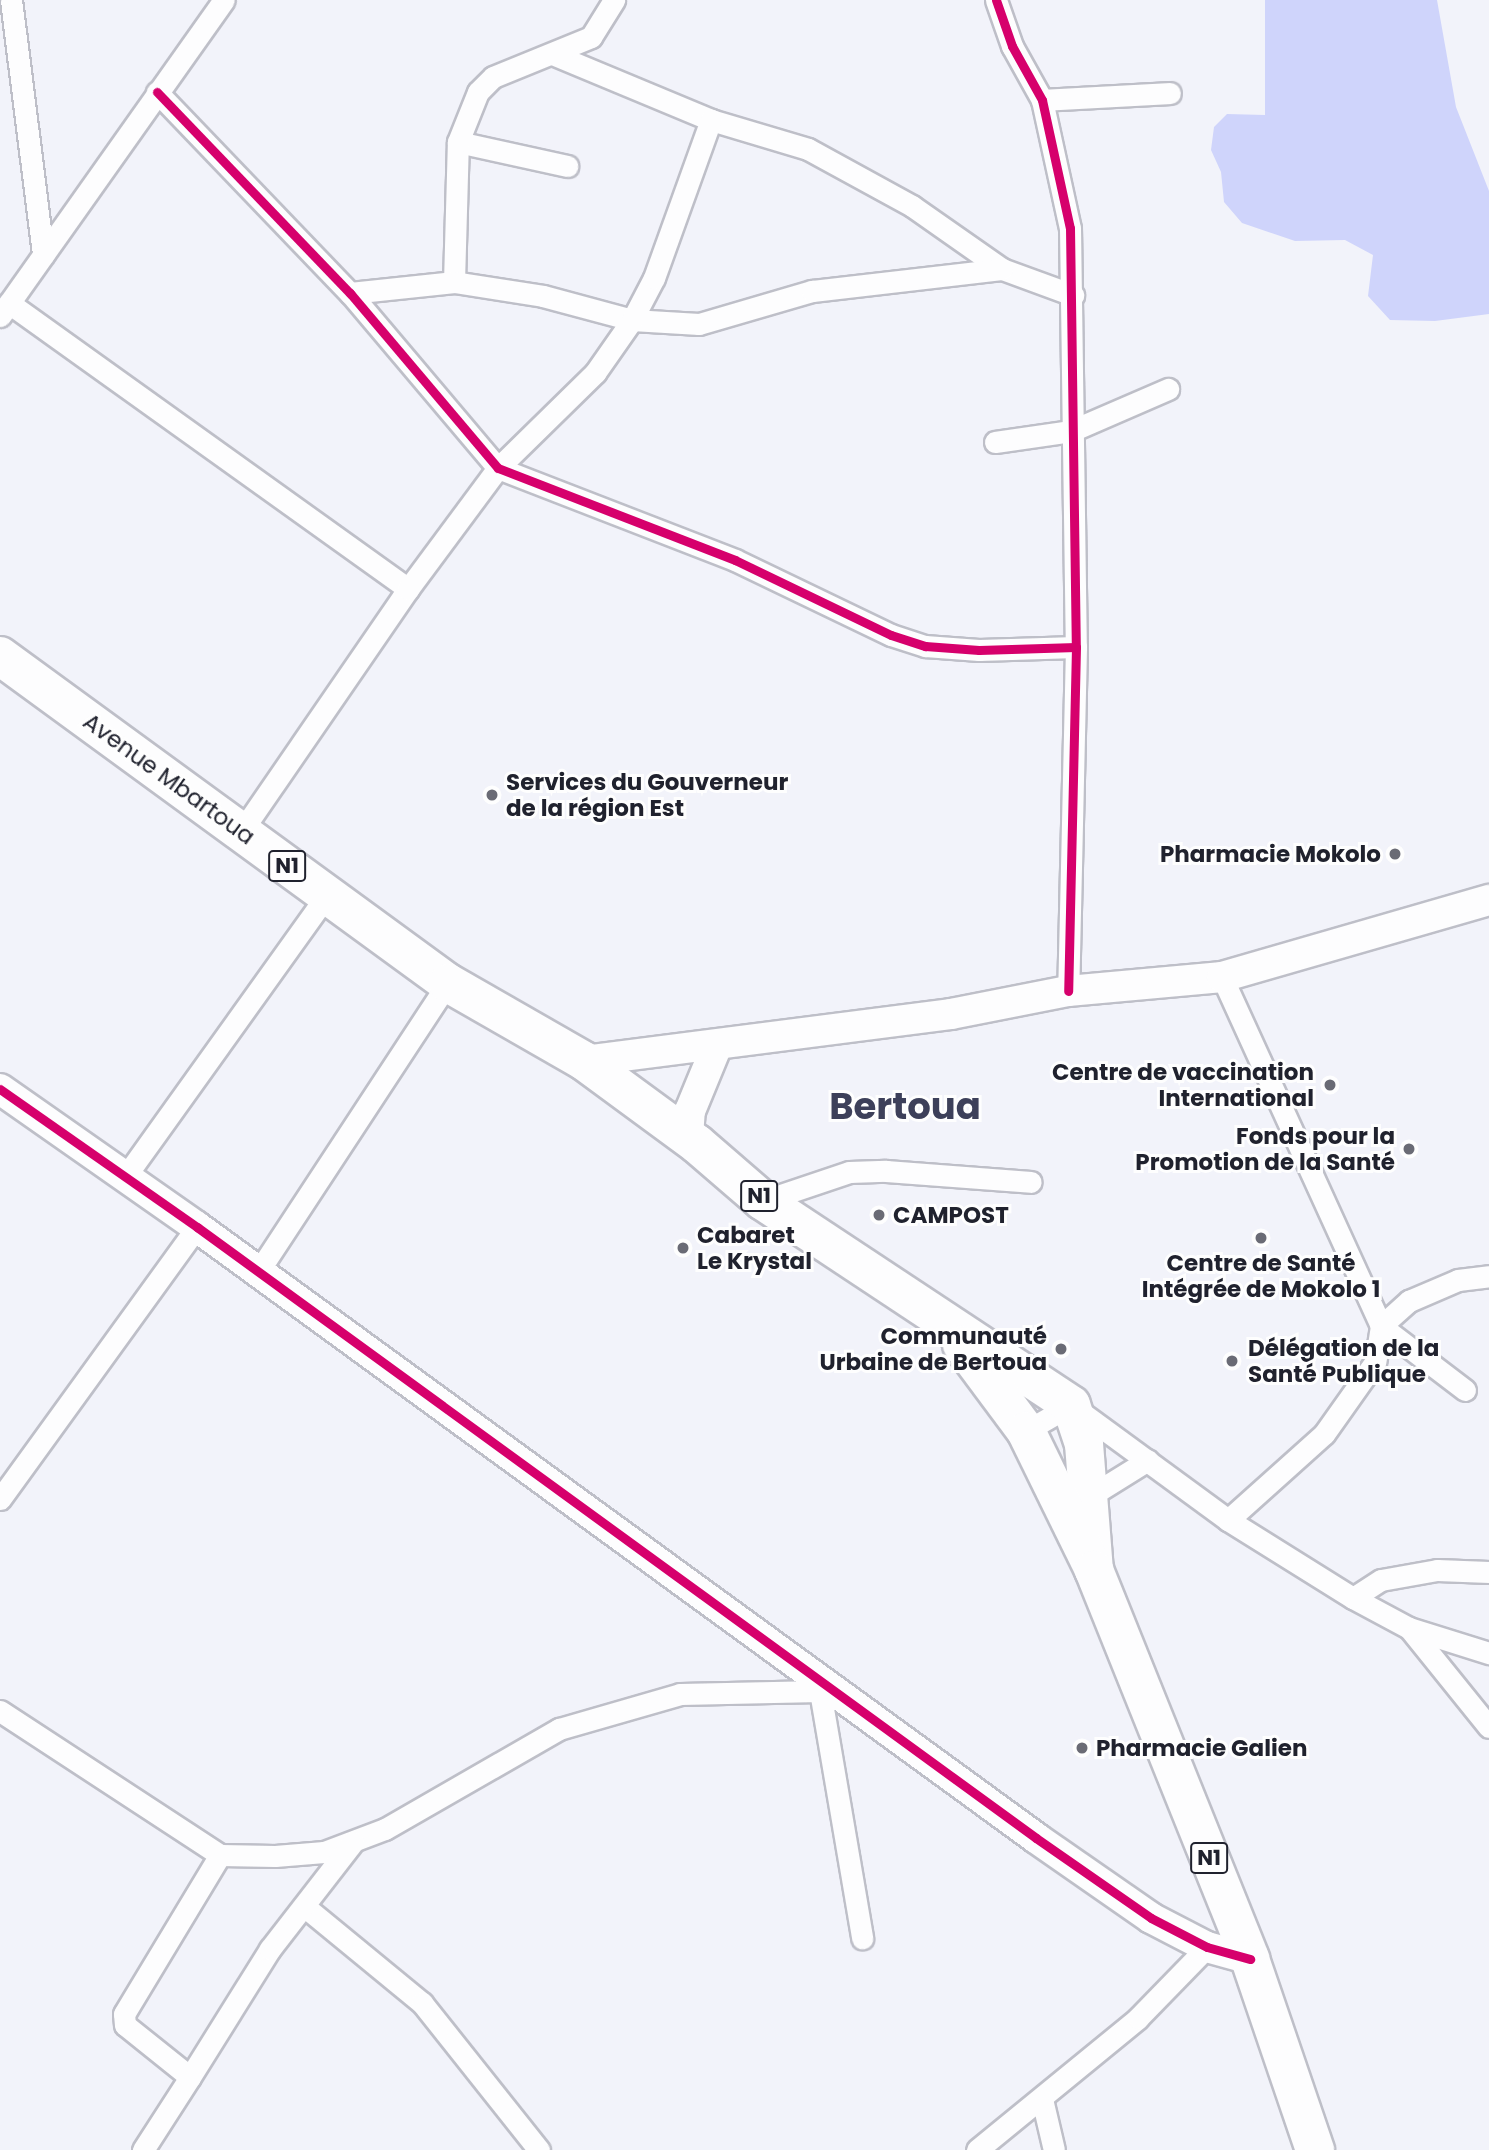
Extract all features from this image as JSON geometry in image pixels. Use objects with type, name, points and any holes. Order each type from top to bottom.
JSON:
[{"type":"highway","name":"Avenue Mbartoua","points":[[0,656],[447,983],[584,1061]]},
{"type":"highway","name":"N1","points":[[584,1061],[697,1144],[763,1200],[1071,1405],[1084,1444],[1076,1497]]},
{"type":"highway","name":"N1","points":[[942,1319],[1076,1497],[1087,1521],[1094,1570],[1250,1959],[1315,2150]]},
{"type":"street","points":[[11,0],[43,255]]},
{"type":"street","points":[[223,0],[5,309],[408,589]]},
{"type":"street","points":[[454,282],[458,142],[478,92],[493,77],[555,55],[591,37],[614,0]]},
{"type":"street","points":[[996,0],[1012,46],[1042,100],[1070,228],[1076,647],[1068,991]]},
{"type":"street","points":[[555,55],[711,120],[808,149],[912,206],[1002,269],[1073,295]]},
{"type":"street","points":[[157,92],[350,293],[498,468],[735,560],[891,635],[925,646],[979,650],[1076,647]]},
{"type":"street","points":[[1042,100],[1170,93]]},
{"type":"street","points":[[241,832],[408,589],[498,468],[595,373],[632,320],[654,278],[711,120]]},
{"type":"street","points":[[458,142],[567,166]]},
{"type":"street","points":[[350,293],[454,282],[543,296],[632,320],[699,324],[812,291],[1002,269]]},
{"type":"street","points":[[995,442],[1039,439],[1071,431],[1168,389]]},
{"type":"street","points":[[125,1177],[327,895]]},
{"type":"street","points":[[584,1061],[716,1048],[951,1014],[1068,991],[1222,977],[1489,900]]},
{"type":"street","points":[[1222,977],[1381,1326],[1465,1390]]},
{"type":"street","points":[[258,1272],[447,983]]},
{"type":"street","points":[[697,1144],[688,1137],[690,1111],[716,1048]]},
{"type":"street","points":[[0,1089],[197,1227],[820,1686],[1141,1911],[1207,1947],[1250,1959]]},
{"type":"street","points":[[763,1200],[849,1172],[886,1171],[1031,1182]]},
{"type":"street","points":[[0,1499],[197,1227]]},
{"type":"street","points":[[1228,1520],[1324,1434],[1375,1362],[1381,1326],[1409,1301],[1458,1280],[1489,1276]]},
{"type":"street","points":[[1026,1430],[1071,1405],[1228,1520],[1353,1598],[1409,1628],[1489,1653]]},
{"type":"street","points":[[1076,1497],[1148,1460]]},
{"type":"street","points":[[1353,1598],[1381,1580],[1437,1570],[1489,1572]]},
{"type":"street","points":[[1409,1628],[1489,1727]]},
{"type":"street","points":[[0,1711],[220,1855],[324,1852],[385,1829],[559,1729],[680,1694],[820,1686]]},
{"type":"street","points":[[820,1686],[862,1938]]},
{"type":"street","points":[[143,2150],[270,1949],[354,1840]]},
{"type":"street","points":[[190,2077],[125,2025],[124,2014],[220,1855]]},
{"type":"street","points":[[303,1906],[422,2003],[539,2150]]},
{"type":"street","points":[[977,2150],[1138,2018],[1207,1947]]},
{"type":"street","points":[[1042,2099],[1054,2150]]},
{"type":"water","points":[[1265,0],[1437,0],[1456,107],[1489,191],[1489,314],[1435,321],[1390,320],[1368,296],[1373,255],[1345,240],[1295,241],[1242,223],[1224,202],[1221,172],[1211,150],[1214,127],[1227,114],[1265,115]]},
{"type":"cycle path","points":[[996,0],[1012,46],[1042,100],[1070,228],[1076,647],[1068,991]]},
{"type":"cycle path","points":[[157,92],[350,293],[498,468],[735,560],[891,635],[925,646],[979,650],[1076,647]]},
{"type":"cycle path","points":[[0,1089],[197,1227],[1036,1838],[1151,1918],[1207,1947],[1250,1959]]},
{"type":"place","name":"Services du Gouverneur de la région Est","points":[[492,795]]},
{"type":"place","name":"Pharmacie Mokolo","points":[[1395,854]]},
{"type":"place","name":"Centre de vaccination International","points":[[1330,1085]]},
{"type":"place","name":"Fonds pour la Promotion de la Santé","points":[[1409,1149]]},
{"type":"place","name":"CAMPOST","points":[[879,1215]]},
{"type":"place","name":"Centre de Santé Intégrée de Mokolo 1","points":[[1261,1238]]},
{"type":"place","name":"Cabaret Le Krystal","points":[[683,1248]]},
{"type":"place","name":"Communauté Urbaine de Bertoua","points":[[1061,1349]]},
{"type":"place","name":"Délégation de la Santé Publique","points":[[1232,1361]]},
{"type":"place","name":"Pharmacie Galien","points":[[1082,1748]]},
{"type":"district","name":"Bertoua","points":[[905,1106]]}]
